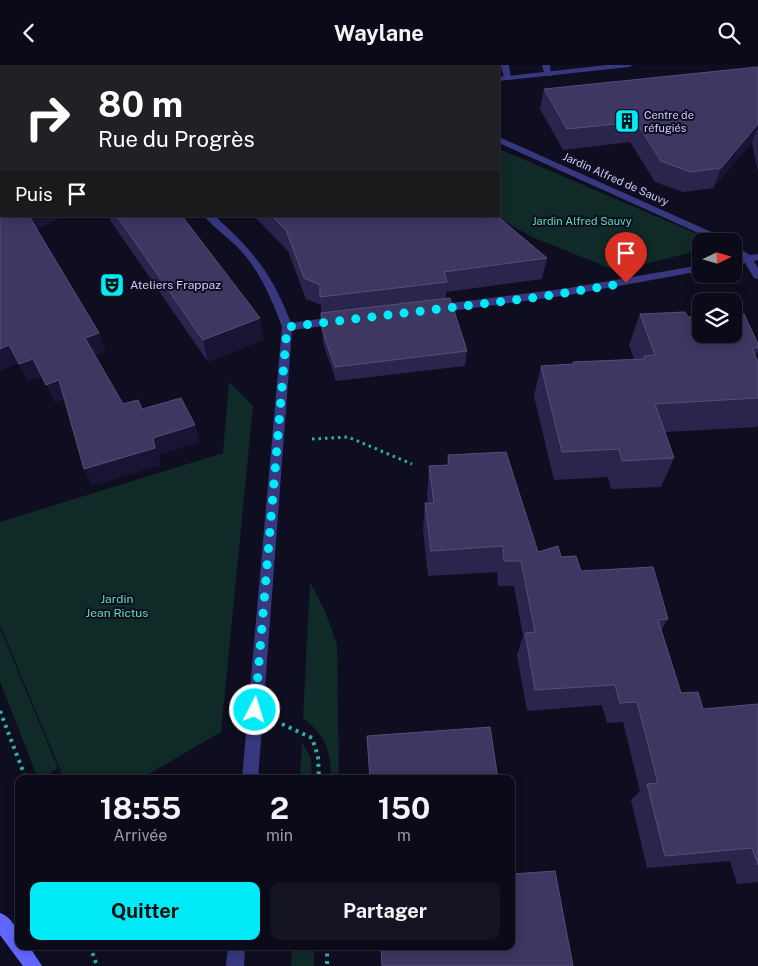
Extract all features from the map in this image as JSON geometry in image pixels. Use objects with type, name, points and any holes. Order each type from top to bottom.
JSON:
[{"type":"main road","points":[[0,921],[15,941]]},
{"type":"main road","points":[[21,950],[33,966]]},
{"type":"street","points":[[505,65],[508,78]]},
{"type":"street","points":[[546,65],[548,74]]},
{"type":"street","points":[[500,79],[629,65]]},
{"type":"street","name":"Jardin Alfred de Sauvy","points":[[500,140],[706,233]]},
{"type":"street","points":[[210,217],[249,254],[269,286],[287,327],[250,775]]},
{"type":"street","points":[[753,258],[758,276]]},
{"type":"street","points":[[427,309],[540,297],[692,270]]},
{"type":"street","points":[[287,327],[349,319]]},
{"type":"street","points":[[236,966],[237,950]]},
{"type":"path","points":[[312,439],[348,437],[412,464]]},
{"type":"path","points":[[255,710],[312,738],[318,757],[319,775]]},
{"type":"path","points":[[0,711],[24,775]]},
{"type":"path","points":[[91,950],[97,966]]},
{"type":"path","points":[[326,950],[327,966]]},
{"type":"green space","name":"Jardin Alfred Sauvy","points":[[500,149],[695,233],[692,233],[692,252],[617,271],[532,237],[497,217],[500,217]]},
{"type":"green space","name":"Jardin Jean Rictus","points":[[229,382],[253,406],[221,732],[147,775],[62,775],[0,625],[0,522],[223,453]]},
{"type":"green space","points":[[310,582],[324,609],[337,644],[339,775],[331,775],[330,760],[326,744],[317,731],[303,718]]},
{"type":"green space","points":[[0,628],[58,768],[47,775],[36,775],[0,681]]},
{"type":"green space","points":[[302,742],[311,758],[312,775],[300,775]]},
{"type":"green space","points":[[292,950],[314,950],[314,966],[291,966]]},
{"type":"building","points":[[758,67],[758,124],[721,168],[690,172],[661,161],[636,122],[567,129],[544,89]]},
{"type":"building","points":[[0,217],[30,217],[99,333],[85,338],[123,404],[138,400],[142,409],[181,398],[195,425],[153,438],[155,448],[84,469],[59,380],[46,385],[33,359],[19,364],[9,345],[0,349]]},
{"type":"building","points":[[118,217],[183,217],[260,318],[203,340]]},
{"type":"building","points":[[273,217],[498,217],[547,258],[444,272],[447,282],[320,297],[320,285],[304,278],[286,230]]},
{"type":"building","points":[[450,298],[467,351],[335,367],[322,329],[321,313]]},
{"type":"building","points":[[685,312],[688,317],[692,317],[692,343],[742,343],[742,314],[744,314],[758,344],[758,348],[752,348],[758,362],[758,398],[655,404],[674,458],[622,461],[619,449],[562,452],[541,366],[574,364],[573,362],[645,359],[644,356],[655,355],[640,314]]},
{"type":"building","points":[[506,452],[538,552],[558,546],[561,557],[576,556],[581,571],[653,567],[668,619],[658,620],[681,693],[698,692],[703,709],[758,704],[758,865],[752,848],[665,856],[647,784],[658,783],[637,702],[620,703],[615,685],[535,690],[525,633],[535,632],[521,561],[504,561],[503,546],[431,551],[425,503],[434,503],[429,466],[449,465],[448,455]]},
{"type":"building","points":[[490,727],[497,775],[370,775],[367,736]]},
{"type":"building","points":[[555,871],[573,966],[382,966],[381,950],[515,950],[515,874]]},
{"type":"place","name":"Centre de réfugiés","points":[[627,121]]},
{"type":"place","name":"Ateliers Frappaz","points":[[112,285]]},
{"type":"route","points":[[255,710],[287,327],[540,297],[626,283]]}]
